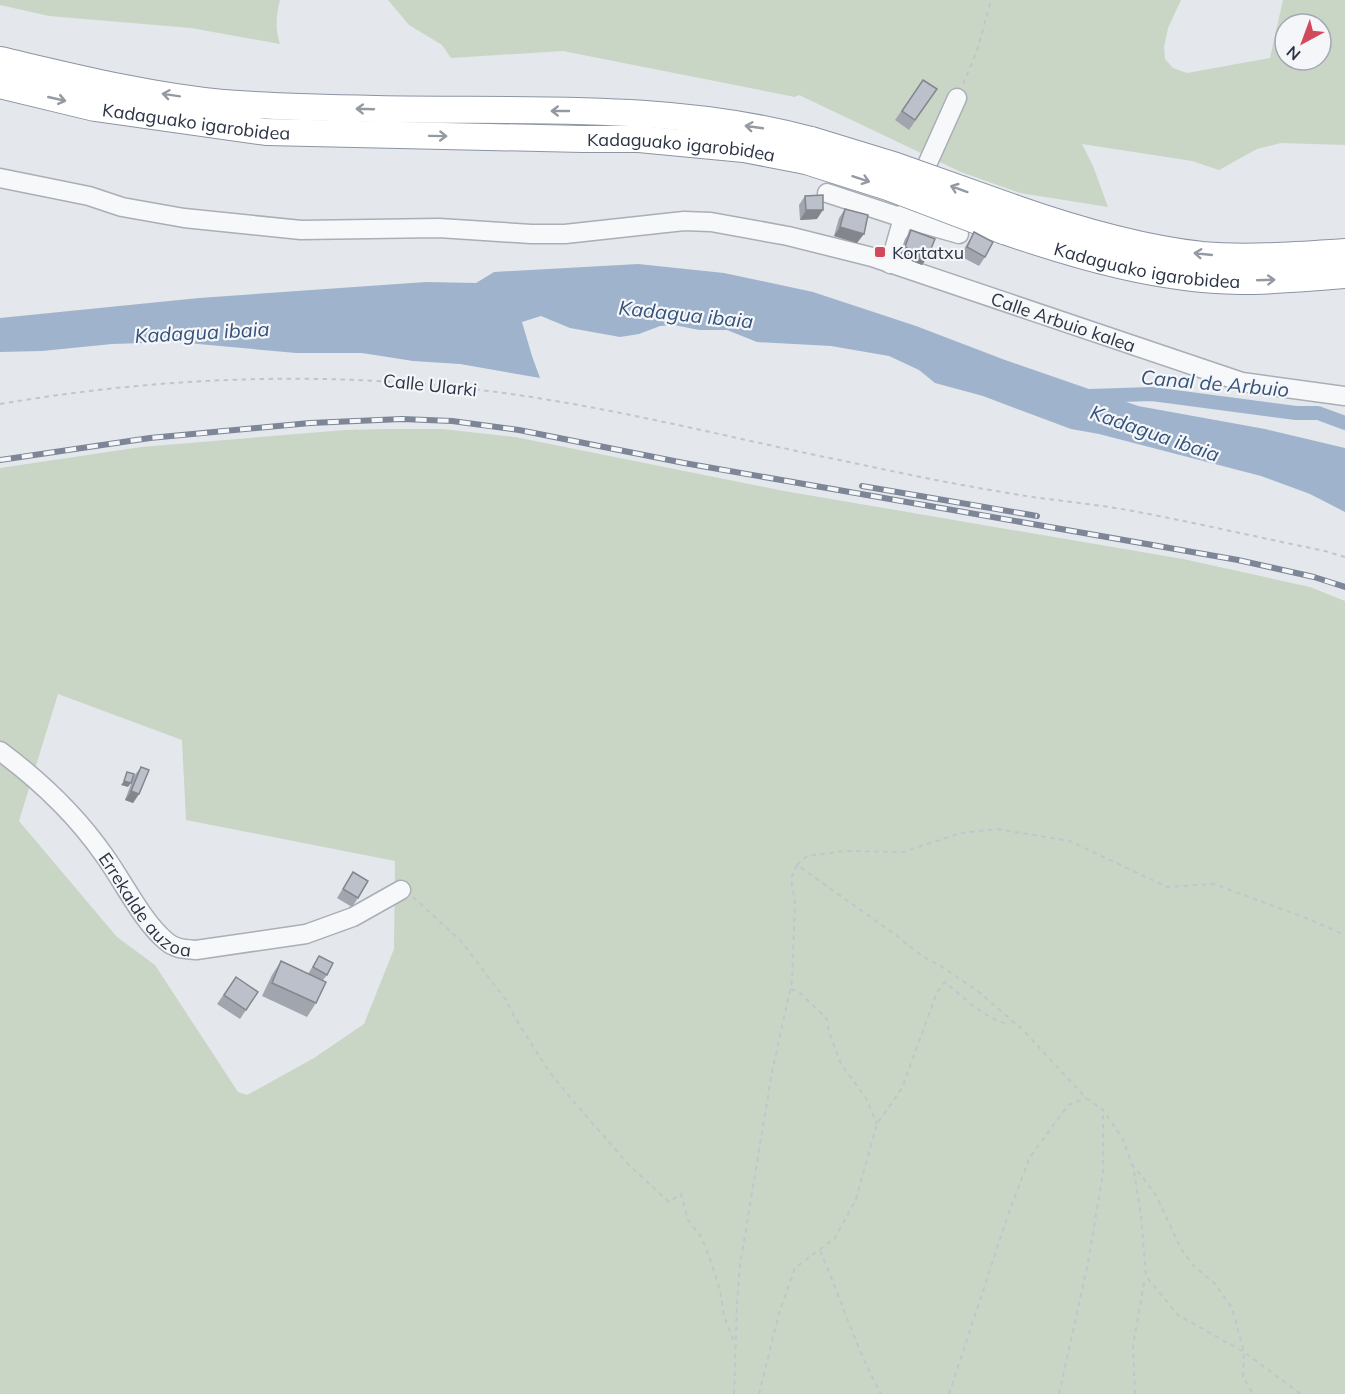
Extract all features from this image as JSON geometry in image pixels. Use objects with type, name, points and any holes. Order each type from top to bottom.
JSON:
[{"type":"highway","name":"Kadaguako igarobidea","points":[[0,60],[117,87],[222,103],[662,116],[766,129],[808,150]]},
{"type":"highway","name":"Kadaguako igarobidea","points":[[0,86],[95,108],[266,132],[584,140],[639,139],[744,149],[808,150],[896,166],[1082,255],[1132,267],[1187,277],[1240,281],[1345,275]]},
{"type":"highway","name":"Kadaguako igarobidea","points":[[1009,220],[1089,232],[1201,255],[1288,255],[1345,252]]},
{"type":"street","points":[[890,264],[903,218],[957,98]]},
{"type":"street","name":"Calle Arbuio kalea","points":[[0,178],[89,196],[122,207],[184,218],[301,230],[439,228],[566,234],[684,221],[711,222],[837,248],[1242,382],[1345,396]]},
{"type":"street","points":[[827,193],[959,234]]},
{"type":"street","name":"Errekalde auzoa","points":[[0,751],[63,805],[103,853],[154,929],[166,942],[178,949],[195,950],[306,934],[353,917],[401,890]]},
{"type":"path","points":[[957,98],[977,51],[991,0]]},
{"type":"path","name":"Calle Ularki","points":[[0,404],[70,392],[196,382],[291,378],[366,379],[467,388],[585,406],[855,464],[1021,495],[1131,511],[1345,557]]},
{"type":"path","points":[[734,1394],[740,1264],[772,1072],[790,989],[795,903],[791,878],[797,865],[807,856],[844,851],[903,852],[961,833],[997,830],[1070,841],[1167,887],[1214,884],[1345,934]]},
{"type":"path","points":[[797,865],[922,956],[980,993],[1030,1037],[1086,1098],[1103,1110],[1123,1139],[1131,1162],[1142,1216],[1146,1276],[1133,1345],[1135,1394]]},
{"type":"path","points":[[401,890],[415,898],[461,941],[506,1000],[548,1070],[629,1165],[669,1202],[681,1194],[688,1220],[702,1238],[710,1259],[720,1290],[724,1316],[735,1345]]},
{"type":"path","points":[[759,1394],[779,1313],[795,1268],[835,1238],[856,1199],[877,1124],[902,1088],[937,992],[945,982],[995,1020],[1004,1023],[1010,1019]]},
{"type":"path","points":[[790,989],[800,993],[827,1019],[829,1032],[841,1064],[866,1098],[877,1124]]},
{"type":"path","points":[[949,1394],[1008,1215],[1030,1157],[1068,1105],[1086,1098]]},
{"type":"path","points":[[1059,1394],[1088,1263],[1103,1173],[1103,1110]]},
{"type":"path","points":[[1131,1162],[1156,1195],[1181,1249],[1193,1264],[1215,1284],[1232,1308],[1244,1352],[1243,1377],[1253,1394]]},
{"type":"path","points":[[820,1251],[869,1372],[882,1394]]},
{"type":"path","points":[[1146,1276],[1178,1315],[1244,1352],[1300,1394]]},
{"type":"green space","points":[[0,0],[280,0],[277,33],[280,44],[191,28],[49,16],[0,5]]},
{"type":"green space","points":[[388,0],[1181,0],[1168,28],[1164,47],[1165,59],[1173,68],[1187,73],[1270,58],[1273,45],[1273,72],[1333,72],[1333,12],[1280,12],[1283,0],[1345,0],[1345,145],[1281,143],[1257,149],[1219,170],[1192,161],[1082,144],[1108,207],[1020,193],[961,172],[799,95],[795,97],[563,51],[451,58],[442,45],[409,25]]},
{"type":"green space","points":[[442,429],[515,437],[784,491],[1183,559],[1310,587],[1345,601],[1345,1394],[0,1394],[0,468],[141,447],[345,430]],"holes":[[[58,694],[182,740],[186,820],[395,861],[394,949],[364,1024],[314,1058],[247,1095],[238,1092],[155,965],[117,937],[19,821]]]},
{"type":"water","name":"Kadagua ibaia","points":[[638,264],[724,273],[813,292],[916,326],[1005,360],[1138,406],[1265,429],[1345,448],[1345,512],[1310,494],[1261,476],[1099,434],[1071,429],[983,396],[935,383],[919,370],[889,356],[831,346],[757,342],[727,330],[699,330],[674,325],[660,326],[639,334],[620,337],[570,328],[541,316],[522,322],[540,378],[460,364],[413,361],[362,353],[296,353],[176,342],[0,352],[0,318],[199,298],[426,282],[476,283],[494,272]]},
{"type":"building","points":[[923,80],[937,89],[915,120],[902,111]]},
{"type":"building","points":[[823,195],[823,210],[806,210],[805,196]]},
{"type":"building","points":[[845,209],[868,215],[864,234],[840,227]]},
{"type":"building","points":[[911,230],[935,239],[928,256],[905,247]]},
{"type":"building","points":[[974,232],[993,242],[985,257],[967,247]]},
{"type":"building","points":[[141,767],[149,770],[139,794],[131,791]]},
{"type":"building","points":[[127,772],[134,774],[131,783],[124,781]]},
{"type":"building","points":[[353,872],[368,881],[358,898],[343,889]]},
{"type":"building","points":[[319,956],[333,963],[327,975],[313,967]]},
{"type":"building","points":[[281,961],[326,982],[316,1003],[272,983]]},
{"type":"building","points":[[236,977],[258,992],[246,1010],[224,995]]},
{"type":"waterway","name":"Canal de Arbuio","points":[[1089,396],[1152,394],[1296,413],[1318,413],[1345,423]]},
{"type":"railway","points":[[0,460],[150,438],[310,423],[402,419],[452,421],[519,430],[684,463],[1238,560],[1314,577],[1345,587]]},
{"type":"railway","points":[[862,486],[1037,516]]},
{"type":"place","name":"Kortatxu","points":[[880,252]]}]
